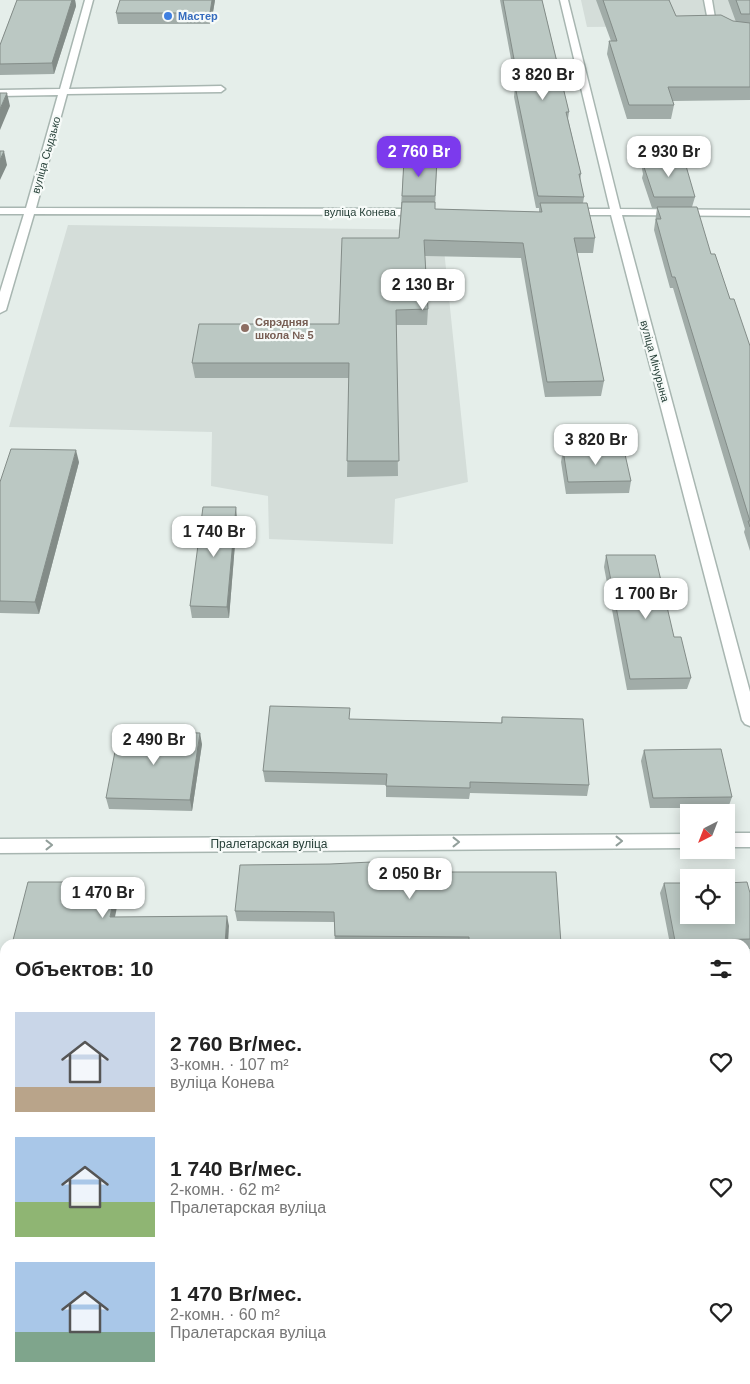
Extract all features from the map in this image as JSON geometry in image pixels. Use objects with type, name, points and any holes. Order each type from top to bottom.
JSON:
[{"type":"street","name":"вуліца Сыдзько","points":[[0,310],[90,0]]},
{"type":"street","name":"вуліца Мічурына","points":[[564,0],[616,213],[750,720]]},
{"type":"street","points":[[708,0],[712,18],[733,31],[750,32]]},
{"type":"street","points":[[0,93],[222,89]]},
{"type":"street","name":"вуліца Конева","points":[[0,211],[428,212]]},
{"type":"street","points":[[557,212],[750,213]]},
{"type":"street","points":[[735,840],[750,840]]},
{"type":"street","name":"Пралетарская вуліца","points":[[0,846],[680,841]]},
{"type":"shaded area","points":[[581,0],[750,0],[750,57],[678,26],[587,27]]},
{"type":"shaded area","name":"Сярэдняя школа № 5","points":[[68,225],[442,230],[468,482],[395,499],[393,544],[269,539],[268,496],[211,486],[212,432],[9,427]]},
{"type":"building","points":[[17,0],[72,0],[52,63],[0,64],[0,45]]},
{"type":"building","points":[[120,0],[212,0],[210,13],[116,13]]},
{"type":"building","points":[[503,0],[542,0],[569,112],[566,112],[581,174],[579,174],[584,197],[538,196],[515,86],[519,86]]},
{"type":"building","points":[[603,0],[669,0],[676,16],[721,15],[733,21],[750,23],[750,87],[668,87],[674,105],[629,105],[609,41],[617,41]]},
{"type":"building","points":[[736,0],[750,0],[750,14],[741,14]]},
{"type":"building","points":[[0,93],[7,93],[0,109]]},
{"type":"building","points":[[0,151],[4,151],[0,160]]},
{"type":"building","points":[[644,158],[684,159],[695,197],[654,197],[644,167],[647,167]]},
{"type":"building","points":[[404,159],[437,160],[435,196],[402,196]]},
{"type":"building","points":[[402,202],[435,202],[435,209],[542,212],[540,203],[587,203],[595,238],[574,238],[604,381],[547,382],[523,243],[424,240],[428,309],[396,310],[399,461],[347,461],[349,363],[192,363],[199,324],[339,324],[342,238],[399,238]]},
{"type":"building","points":[[657,207],[697,207],[711,254],[715,254],[730,299],[734,299],[750,346],[750,521],[675,277],[672,277],[656,219],[661,219]]},
{"type":"building","points":[[11,449],[76,450],[35,602],[0,601],[0,482]]},
{"type":"building","points":[[563,450],[624,450],[631,481],[568,482]]},
{"type":"building","points":[[203,507],[236,507],[227,607],[190,606]]},
{"type":"building","points":[[606,555],[655,555],[674,637],[681,637],[691,678],[630,679]]},
{"type":"building","points":[[270,706],[350,708],[349,719],[502,723],[502,717],[583,719],[589,785],[470,782],[470,788],[386,786],[387,774],[263,771]]},
{"type":"building","points":[[119,731],[200,733],[190,800],[106,798]]},
{"type":"building","points":[[721,749],[732,797],[653,798],[644,750]]},
{"type":"building","points":[[413,860],[414,872],[556,872],[561,939],[335,936],[334,912],[235,911],[240,865],[330,864]]},
{"type":"building","points":[[28,882],[117,882],[110,917],[227,916],[225,939],[13,939]]},
{"type":"building","points":[[747,882],[750,893],[750,939],[675,939],[664,883],[680,883],[680,924],[735,924],[735,883]]},
{"type":"place","name":"Мастер","points":[[168,16]]},
{"type":"place","name":"Сярэдняя школа № 5","points":[[245,328]]}]
